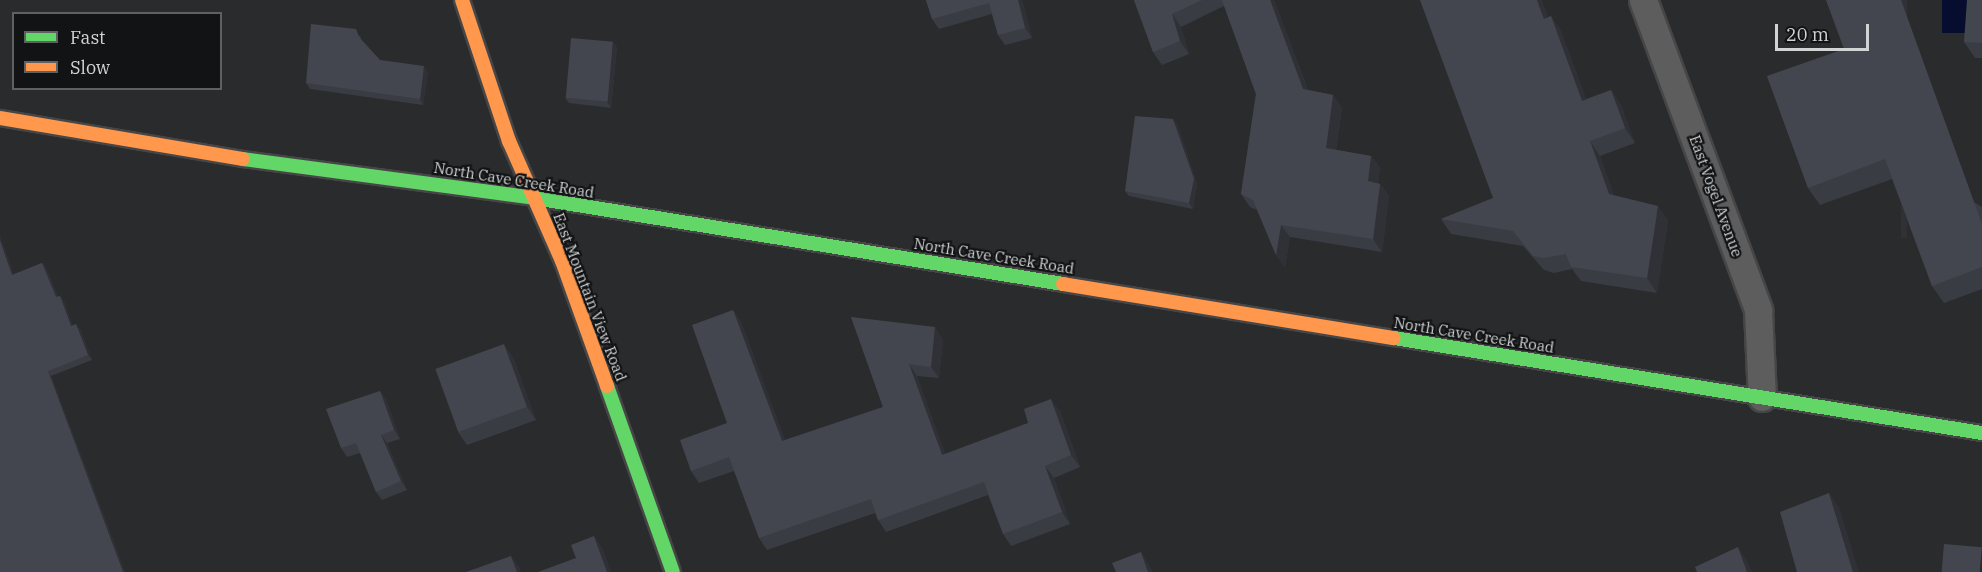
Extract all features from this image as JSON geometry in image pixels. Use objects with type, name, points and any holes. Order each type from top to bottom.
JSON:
[{"type":"main road","name":"East Mountain View Road","points":[[462,0],[510,141],[562,261],[673,572]]},
{"type":"main road","name":"North Cave Creek Road","points":[[0,118],[212,155],[534,198],[1982,433]]},
{"type":"street","name":"East Vogel Avenue","points":[[1643,0],[1758,310],[1762,397]]},
{"type":"water","points":[[1942,0],[1969,0],[1969,33],[1942,33]]},
{"type":"building","points":[[926,0],[1018,0],[1025,28],[998,35],[989,3],[932,19]]},
{"type":"building","points":[[1134,0],[1202,0],[1172,14],[1180,41],[1153,52]]},
{"type":"building","points":[[1222,0],[1270,0],[1303,89],[1333,95],[1326,148],[1371,156],[1368,181],[1380,184],[1373,239],[1281,225],[1276,255],[1253,200],[1241,194],[1256,94]]},
{"type":"building","points":[[1420,0],[1537,0],[1544,19],[1551,16],[1582,101],[1611,90],[1625,128],[1590,141],[1609,194],[1658,206],[1647,278],[1571,267],[1566,254],[1544,258],[1533,256],[1513,231],[1441,219],[1493,198]]},
{"type":"building","points":[[1826,0],[1901,0],[1982,224],[1982,267],[1932,286],[1885,159],[1808,188],[1767,76],[1844,49]]},
{"type":"building","points":[[1967,0],[1982,0],[1982,43],[1964,42]]},
{"type":"building","points":[[311,24],[356,29],[359,37],[380,60],[424,66],[420,99],[306,83]]},
{"type":"building","points":[[571,38],[613,42],[608,101],[566,98]]},
{"type":"building","points":[[1135,116],[1173,119],[1194,179],[1189,203],[1125,191]]},
{"type":"building","points":[[0,240],[12,275],[42,263],[56,297],[60,296],[71,326],[76,324],[88,355],[48,371],[123,572],[0,572]]},
{"type":"building","points":[[733,310],[782,441],[883,407],[851,317],[935,327],[931,367],[909,364],[942,455],[1028,423],[1024,409],[1051,399],[1071,455],[1045,466],[1062,512],[1003,534],[984,482],[878,520],[871,499],[759,538],[729,457],[691,471],[680,440],[727,423],[692,325]]},
{"type":"building","points":[[504,344],[527,407],[458,432],[435,369]]},
{"type":"building","points":[[380,391],[394,430],[381,435],[401,481],[376,492],[356,443],[341,448],[326,409]]},
{"type":"building","points":[[1829,493],[1853,572],[1797,572],[1780,512]]},
{"type":"building","points":[[594,536],[607,572],[538,572],[576,558],[571,545]]},
{"type":"building","points":[[1944,544],[1982,547],[1980,572],[1942,572]]},
{"type":"building","points":[[1738,547],[1747,572],[1697,572],[1695,567]]},
{"type":"building","points":[[1141,552],[1148,572],[1116,572],[1112,563]]},
{"type":"building","points":[[511,556],[517,572],[466,572]]},
{"type":"traffic: fast","points":[[243,159],[534,198],[1063,284]]},
{"type":"traffic: fast","points":[[1394,338],[1982,433]]},
{"type":"traffic: fast","points":[[607,386],[673,572]]},
{"type":"traffic: slow","points":[[462,0],[509,141],[562,261],[607,386]]},
{"type":"traffic: slow","points":[[0,118],[243,159]]},
{"type":"traffic: slow","points":[[1063,284],[1394,338]]}]
